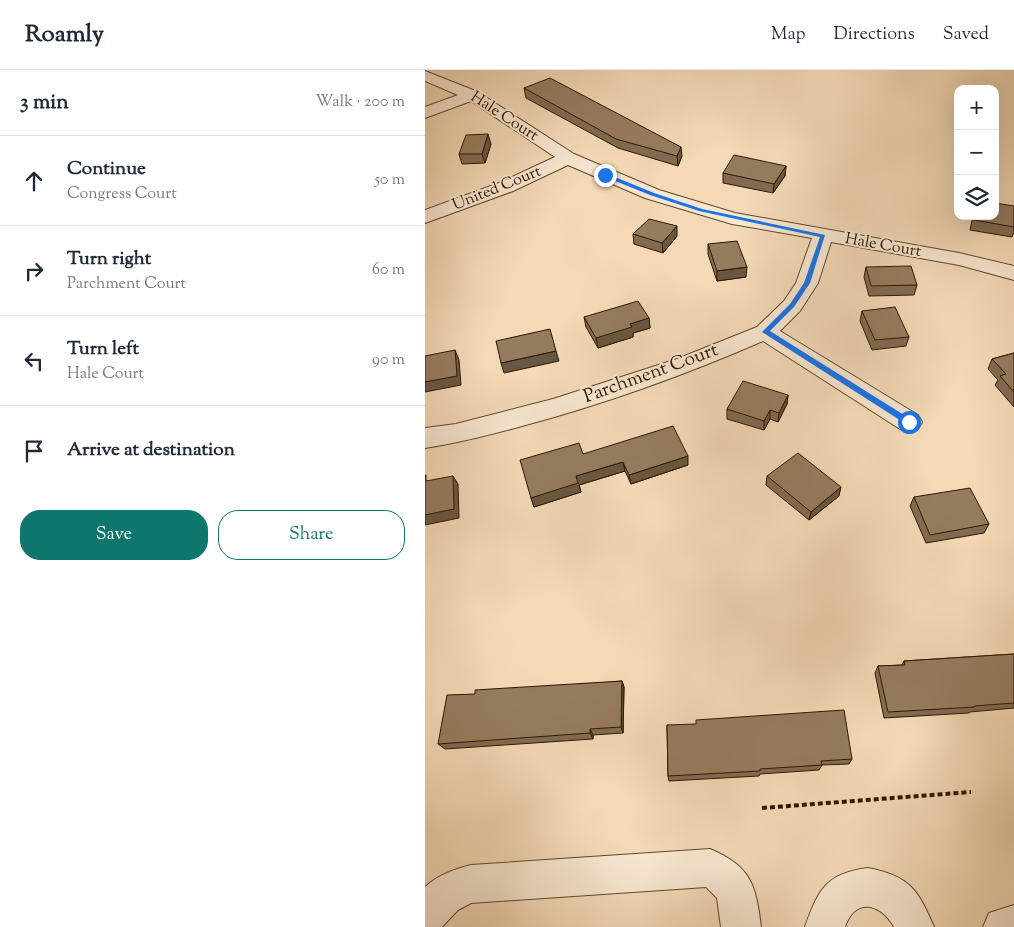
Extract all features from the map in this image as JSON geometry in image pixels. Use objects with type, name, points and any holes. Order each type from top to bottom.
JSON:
[{"type":"street","name":"Hale Court","points":[[425,76],[472,95],[568,158],[652,194],[701,210],[823,236],[949,257],[1014,273]]},
{"type":"street","points":[[425,113],[472,95]]},
{"type":"street","name":"United Court","points":[[425,217],[506,187],[568,158]]},
{"type":"street","name":"Parchment Court","points":[[425,438],[456,434],[555,408],[685,365],[765,332],[792,306],[807,283],[823,236]]},
{"type":"street","points":[[765,332],[909,422]]},
{"type":"street","points":[[425,918],[433,905],[445,894],[458,887],[471,884],[710,868],[721,873],[730,881],[737,892],[741,927]]},
{"type":"street","points":[[825,927],[830,910],[838,897],[850,889],[864,886],[878,888],[892,895],[904,907],[914,927]]},
{"type":"street","points":[[1003,927],[1014,925]]},
{"type":"path","points":[[762,808],[971,792]]},
{"type":"building","points":[[550,78],[681,147],[677,156],[616,139],[524,88]]},
{"type":"building","points":[[488,134],[482,154],[459,154],[466,135]]},
{"type":"building","points":[[734,155],[786,166],[774,184],[723,173]]},
{"type":"building","points":[[999,204],[1014,206],[1014,227],[974,220],[999,220]]},
{"type":"building","points":[[649,219],[677,226],[662,243],[633,234]]},
{"type":"building","points":[[737,241],[747,267],[717,271],[708,244]]},
{"type":"building","points":[[911,266],[917,285],[871,286],[866,267]]},
{"type":"building","points":[[638,301],[649,318],[630,324],[632,327],[596,338],[584,317]]},
{"type":"building","points":[[895,307],[909,337],[875,340],[862,311]]},
{"type":"building","points":[[550,329],[556,351],[501,363],[496,341]]},
{"type":"building","points":[[455,350],[457,376],[425,382],[425,356]]},
{"type":"building","points":[[1014,353],[1014,392],[1000,376],[1006,374],[992,359]]},
{"type":"building","points":[[743,381],[788,395],[779,413],[770,410],[764,421],[727,409]]},
{"type":"building","points":[[673,426],[688,456],[629,475],[623,462],[576,476],[578,483],[531,498],[520,460],[579,443],[583,454]]},
{"type":"building","points":[[798,453],[841,487],[811,512],[767,476]]},
{"type":"building","points":[[425,475],[426,481],[453,476],[454,509],[425,515]]},
{"type":"building","points":[[970,488],[989,524],[930,535],[914,497]]},
{"type":"building","points":[[1014,654],[1014,703],[888,712],[878,666],[905,665],[904,661]]},
{"type":"building","points":[[622,681],[621,727],[590,729],[590,733],[438,744],[447,695],[475,694],[475,690]]},
{"type":"building","points":[[844,710],[852,759],[821,761],[822,765],[760,769],[760,771],[668,776],[667,725],[696,724],[696,720]]},
{"type":"route","points":[[605,175],[652,194],[701,210],[823,236],[807,283],[792,306],[765,332],[909,422]]}]
